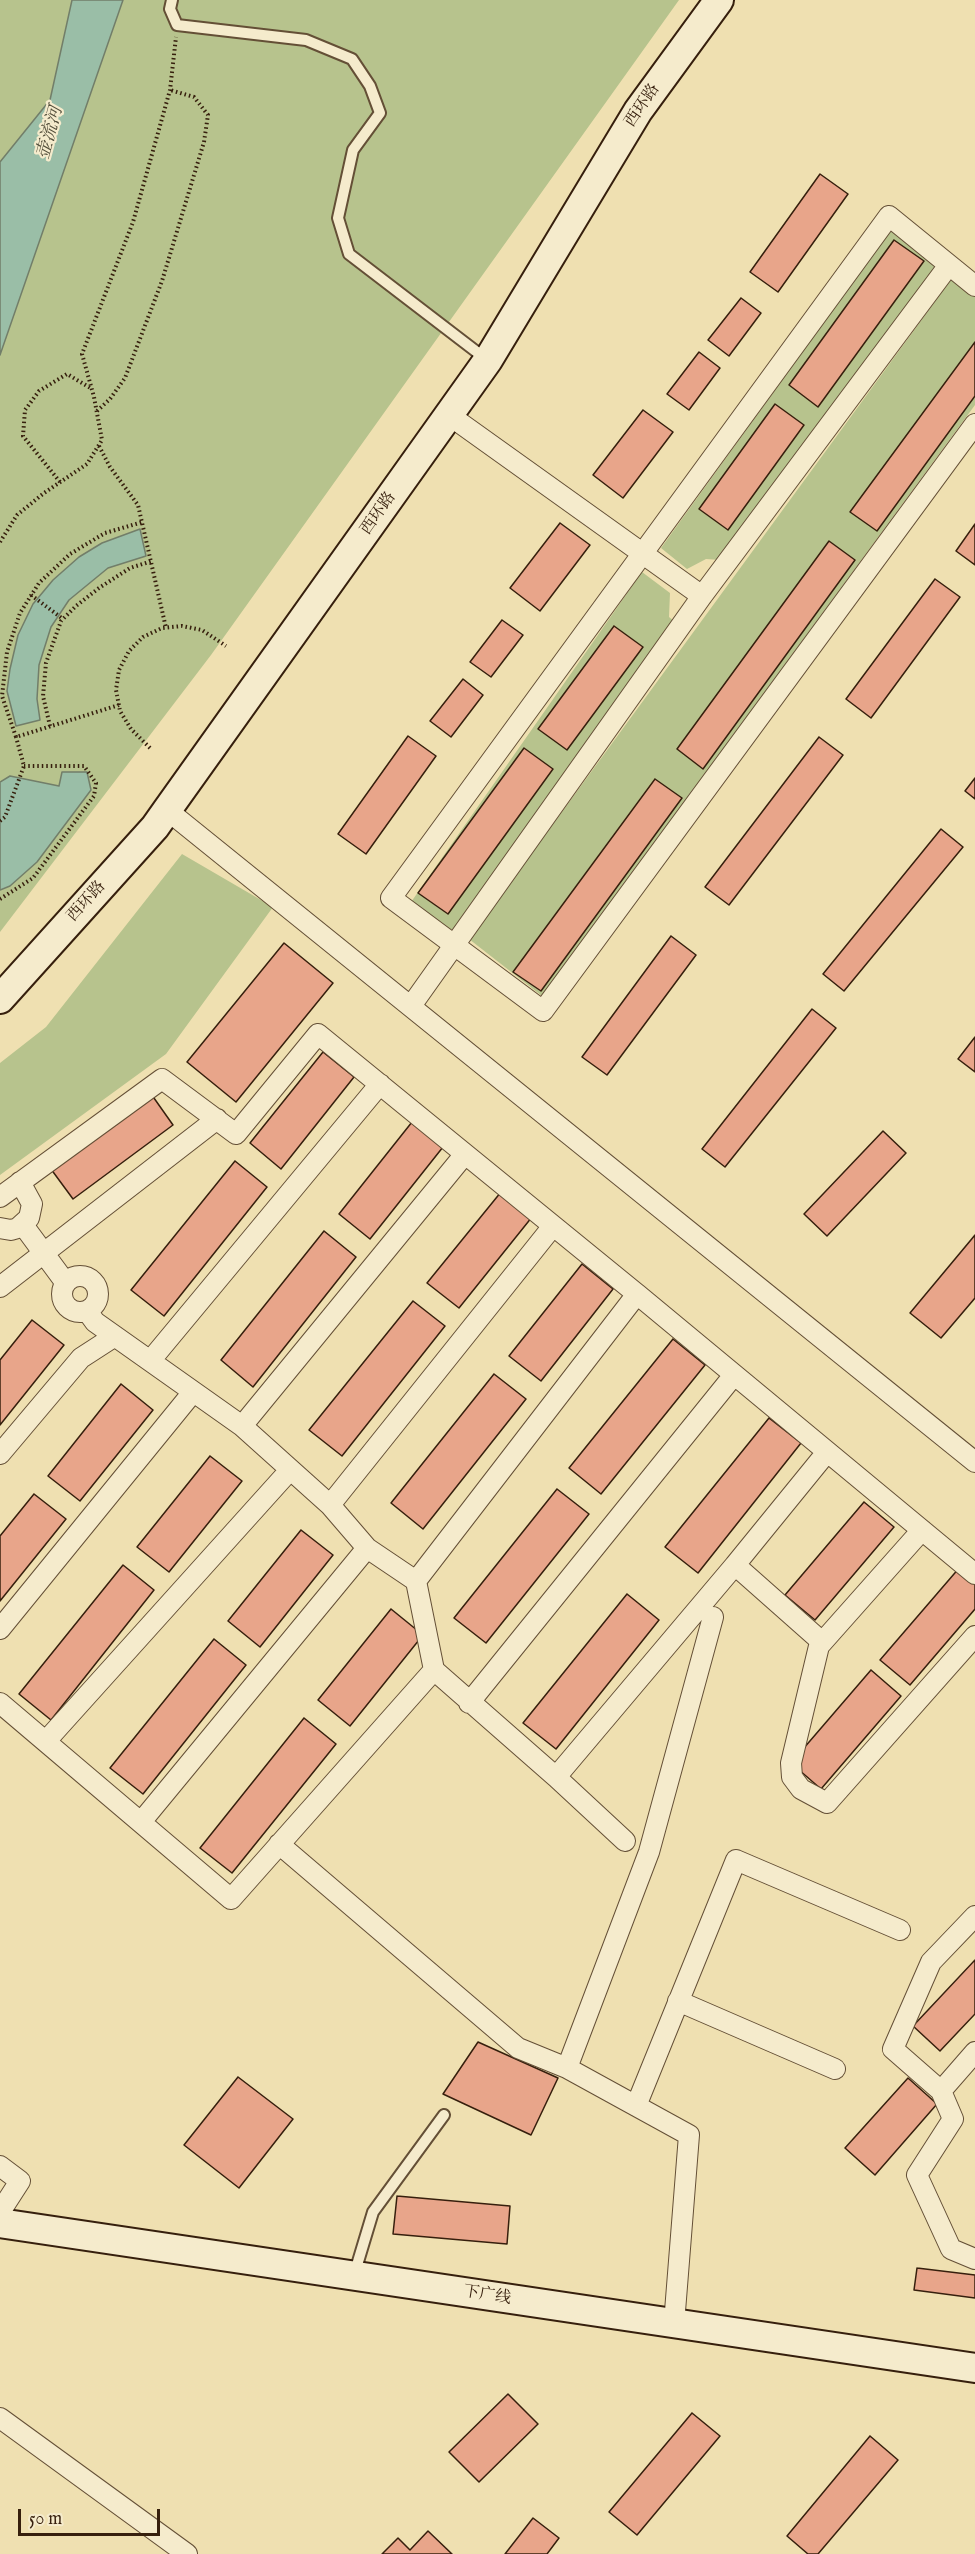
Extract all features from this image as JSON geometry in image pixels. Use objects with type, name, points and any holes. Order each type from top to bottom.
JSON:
[{"type":"main road","name":"西环路","points":[[0,999],[155,827],[488,360],[638,111],[719,0]]},
{"type":"main road","name":"下广线","points":[[0,2223],[975,2368]]},
{"type":"street","points":[[975,286],[889,216],[391,898],[543,1011],[975,424]]},
{"type":"street","points":[[411,1006],[702,596],[949,265]]},
{"type":"street","points":[[449,415],[702,596]]},
{"type":"street","points":[[167,810],[975,1462]]},
{"type":"street","points":[[0,1197],[162,1079],[236,1134],[318,1034],[975,1574]]},
{"type":"street","points":[[150,1361],[380,1084]]},
{"type":"street","points":[[0,1287],[217,1119]]},
{"type":"street","points":[[242,1426],[465,1154]]},
{"type":"street","points":[[0,1228],[11,1230],[23,1225],[29,1218],[32,1204],[20,1182]]},
{"type":"street","points":[[23,1225],[65,1282]]},
{"type":"street","points":[[330,1505],[553,1226]]},
{"type":"street","points":[[75,1275],[88,1276],[97,1285],[99,1296],[96,1302],[87,1311],[75,1312],[65,1305],[62,1294],[65,1282],[75,1275]]},
{"type":"street","points":[[416,1581],[637,1294]]},
{"type":"street","points":[[87,1311],[95,1322],[242,1426],[330,1505],[367,1548],[416,1581],[434,1670],[625,1841]]},
{"type":"street","points":[[0,1454],[81,1358],[115,1336]]},
{"type":"street","points":[[469,1702],[734,1375]]},
{"type":"street","points":[[0,1629],[194,1392]]},
{"type":"street","points":[[556,1777],[827,1452]]},
{"type":"street","points":[[46,1741],[290,1470]]},
{"type":"street","points":[[922,1530],[819,1646],[791,1763],[792,1776],[801,1789],[827,1803],[975,1636]]},
{"type":"street","points":[[141,1822],[367,1548]]},
{"type":"street","points":[[735,1565],[822,1642]]},
{"type":"street","points":[[567,2068],[649,1852],[713,1617]]},
{"type":"street","points":[[0,1703],[231,1899],[434,1670]]},
{"type":"street","points":[[279,1844],[518,2048],[567,2068],[689,2135],[674,2324]]},
{"type":"street","points":[[636,2106],[736,1860],[900,1930]]},
{"type":"street","points":[[975,1916],[931,1962],[893,2049],[941,2091],[953,2119],[917,2175],[951,2249],[975,2259]]},
{"type":"street","points":[[678,2001],[835,2069]]},
{"type":"street","points":[[941,2091],[975,2052]]},
{"type":"street","points":[[0,2166],[20,2181],[0,2212]]},
{"type":"street","points":[[0,2418],[187,2554]]},
{"type":"lane","points":[[172,0],[170,9],[177,26],[306,40],[352,59],[370,86],[380,113],[352,150],[338,218],[349,254],[488,360]]},
{"type":"lane","points":[[354,2276],[373,2212],[444,2115]]},
{"type":"path","points":[[0,542],[17,515],[87,464],[102,440],[82,354],[133,222],[170,90],[177,26]]},
{"type":"path","points":[[97,411],[110,399],[125,378],[162,281],[204,142],[208,115],[194,97],[170,90]]},
{"type":"path","points":[[60,482],[23,436],[25,410],[39,391],[67,374],[92,390]]},
{"type":"path","points":[[99,445],[110,467],[138,505],[166,628]]},
{"type":"path","points":[[0,821],[5,817],[24,766],[2,696],[7,652],[20,613],[39,583],[70,554],[105,533],[143,522]]},
{"type":"path","points":[[50,726],[43,696],[46,663],[63,619],[76,606],[130,568],[152,561]]},
{"type":"path","points":[[31,595],[63,619]]},
{"type":"path","points":[[150,748],[130,729],[119,705],[116,690],[119,670],[129,651],[143,637],[166,628],[182,626],[202,630],[226,646]]},
{"type":"path","points":[[16,737],[119,705]]},
{"type":"path","points":[[0,899],[33,878],[94,796],[96,783],[84,766],[24,766]]},
{"type":"shaded area","points":[[0,0],[72,0],[50,100],[0,162]]},
{"type":"shaded area","points":[[123,0],[679,0],[211,655],[0,932],[0,355]]},
{"type":"shaded area","points":[[892,228],[938,265],[721,560],[706,559],[687,569],[661,548]],"holes":[[[894,240],[924,262],[818,406],[789,385]],[[775,405],[804,426],[727,530],[699,509]]]},
{"type":"shaded area","points":[[953,277],[975,294],[975,342],[851,512],[877,531],[975,396],[975,405],[542,996],[469,939]],"holes":[[[829,541],[855,560],[703,769],[677,749]],[[655,779],[540,991],[513,972]]]},
{"type":"shaded area","points":[[642,572],[670,593],[669,617],[675,622],[458,927],[445,932],[409,905]],"holes":[[[613,626],[643,647],[567,750],[539,729]],[[525,748],[553,770],[447,914],[419,894]]]},
{"type":"shaded area","points":[[182,854],[273,907],[166,1054],[0,1175],[0,1063],[46,1027]]},
{"type":"water","name":"壶流河","points":[[72,0],[123,0],[0,355],[0,162],[50,100]]},
{"type":"water","points":[[140,529],[146,556],[108,568],[69,600],[51,627],[39,665],[37,699],[40,720],[16,726],[7,691],[10,669],[18,635],[33,604],[53,580],[79,557],[102,543]]},
{"type":"water","points":[[62,772],[87,772],[91,790],[37,862],[10,886],[0,890],[0,782],[10,776],[59,786]]},
{"type":"building","points":[[820,174],[848,194],[778,292],[750,272]]},
{"type":"building","points":[[894,240],[924,261],[818,407],[789,385]]},
{"type":"building","points":[[741,298],[761,313],[729,356],[708,340]]},
{"type":"building","points":[[975,342],[975,396],[877,531],[850,512]]},
{"type":"building","points":[[699,352],[720,368],[689,410],[667,394]]},
{"type":"building","points":[[775,404],[804,425],[728,530],[699,509]]},
{"type":"building","points":[[643,410],[673,432],[623,498],[593,475]]},
{"type":"building","points":[[560,523],[590,545],[540,611],[510,588]]},
{"type":"building","points":[[975,524],[975,565],[956,551]]},
{"type":"building","points":[[829,541],[855,560],[703,769],[677,749]]},
{"type":"building","points":[[935,579],[960,597],[871,718],[846,699]]},
{"type":"building","points":[[502,620],[523,635],[491,677],[470,662]]},
{"type":"building","points":[[614,626],[643,647],[567,750],[538,729]]},
{"type":"building","points":[[463,679],[483,695],[451,737],[430,721]]},
{"type":"building","points":[[408,736],[436,756],[366,854],[338,834]]},
{"type":"building","points":[[819,737],[843,755],[729,905],[705,887]]},
{"type":"building","points":[[524,748],[553,769],[448,914],[418,893]]},
{"type":"building","points":[[975,778],[975,799],[965,791]]},
{"type":"building","points":[[655,779],[682,798],[541,991],[513,972]]},
{"type":"building","points":[[941,829],[963,847],[844,991],[823,974]]},
{"type":"building","points":[[671,936],[696,955],[607,1075],[582,1057]]},
{"type":"building","points":[[284,943],[333,983],[236,1102],[187,1062]]},
{"type":"building","points":[[812,1009],[836,1028],[725,1167],[702,1149]]},
{"type":"building","points":[[975,1037],[975,1072],[958,1059]]},
{"type":"building","points":[[323,1052],[354,1077],[281,1169],[250,1143]]},
{"type":"building","points":[[149,1091],[173,1125],[73,1199],[48,1165]]},
{"type":"building","points":[[412,1122],[443,1147],[370,1239],[339,1214]]},
{"type":"building","points":[[883,1131],[906,1153],[827,1236],[804,1214]]},
{"type":"building","points":[[235,1161],[267,1187],[164,1316],[131,1290]]},
{"type":"building","points":[[501,1192],[532,1217],[459,1308],[427,1283]]},
{"type":"building","points":[[324,1231],[356,1257],[253,1387],[221,1360]]},
{"type":"building","points":[[975,1235],[975,1298],[941,1338],[910,1313]]},
{"type":"building","points":[[582,1264],[613,1289],[541,1381],[509,1356]]},
{"type":"building","points":[[413,1301],[445,1326],[342,1456],[309,1430]]},
{"type":"building","points":[[32,1320],[64,1345],[0,1425],[0,1360]]},
{"type":"building","points":[[673,1339],[705,1365],[601,1494],[569,1468]]},
{"type":"building","points":[[494,1374],[526,1399],[423,1529],[391,1503]]},
{"type":"building","points":[[121,1384],[153,1410],[80,1501],[48,1476]]},
{"type":"building","points":[[769,1418],[801,1443],[698,1573],[665,1547]]},
{"type":"building","points":[[210,1456],[242,1481],[169,1572],[137,1547]]},
{"type":"building","points":[[557,1489],[589,1514],[486,1643],[454,1618]]},
{"type":"building","points":[[34,1494],[66,1519],[0,1601],[0,1536]]},
{"type":"building","points":[[864,1502],[894,1527],[815,1620],[785,1595]]},
{"type":"building","points":[[301,1530],[333,1555],[260,1647],[228,1621]]},
{"type":"building","points":[[123,1565],[154,1590],[51,1720],[19,1694]]},
{"type":"building","points":[[960,1567],[975,1580],[975,1609],[910,1685],[880,1660]]},
{"type":"building","points":[[627,1594],[659,1620],[556,1749],[523,1723]]},
{"type":"building","points":[[391,1609],[423,1635],[350,1726],[318,1700]]},
{"type":"building","points":[[214,1639],[246,1665],[143,1794],[110,1768]]},
{"type":"building","points":[[871,1670],[901,1696],[821,1789],[791,1763]]},
{"type":"building","points":[[304,1718],[336,1744],[232,1873],[200,1848]]},
{"type":"building","points":[[975,1960],[975,2014],[940,2051],[913,2026]]},
{"type":"building","points":[[478,2042],[558,2078],[531,2135],[443,2094]]},
{"type":"building","points":[[238,2077],[293,2119],[239,2188],[184,2145]]},
{"type":"building","points":[[908,2078],[937,2104],[875,2175],[845,2148]]},
{"type":"building","points":[[397,2196],[510,2206],[507,2244],[393,2234]]},
{"type":"building","points":[[917,2268],[975,2275],[975,2298],[914,2290]]},
{"type":"building","points":[[508,2394],[538,2424],[479,2482],[449,2452]]},
{"type":"building","points":[[692,2413],[720,2436],[637,2535],[609,2512]]},
{"type":"building","points":[[870,2436],[898,2460],[818,2554],[808,2554],[787,2536]]},
{"type":"building","points":[[533,2518],[559,2538],[547,2554],[505,2554]]},
{"type":"building","points":[[428,2531],[452,2554],[382,2554],[398,2538],[410,2550]]}]
